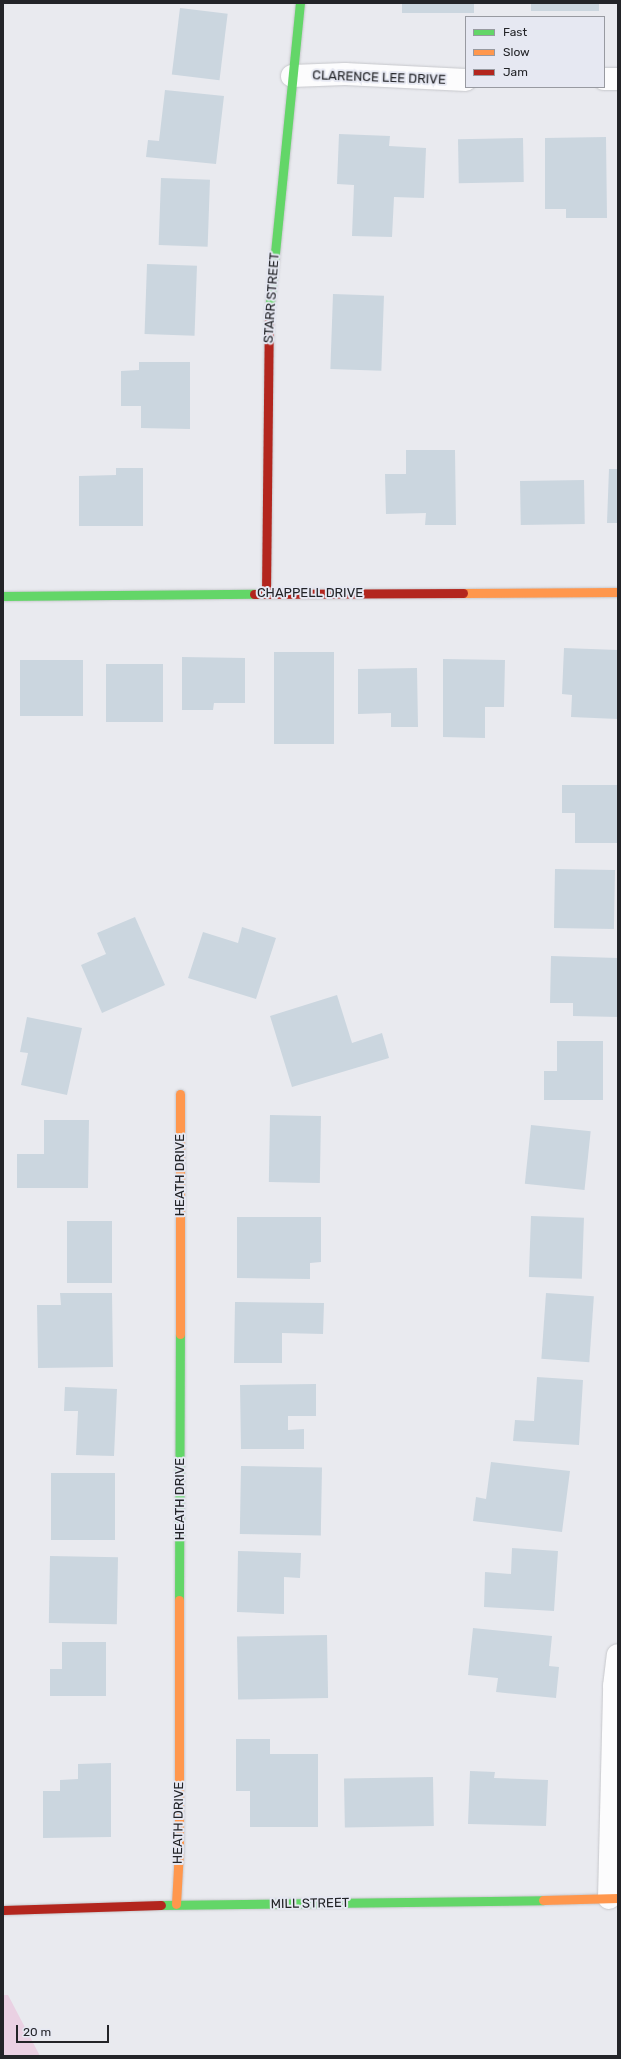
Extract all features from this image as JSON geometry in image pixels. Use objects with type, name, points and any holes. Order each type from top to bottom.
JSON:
[{"type":"street","name":"STARR STREET","points":[[266,593],[268,320],[300,3]]},
{"type":"street","name":"CLARENCE LEE DRIVE","points":[[292,76],[345,74],[465,80]]},
{"type":"street","points":[[605,79],[618,79]]},
{"type":"street","name":"CHAPPELL DRIVE","points":[[3,596],[266,593],[618,592]]},
{"type":"street","name":"HEATH DRIVE","points":[[176,1904],[179,1851],[180,1094]]},
{"type":"street","points":[[614,1898],[614,1686],[618,1655]]},
{"type":"street","name":"MILL STREET","points":[[3,1910],[176,1904],[225,1906],[614,1898]]},
{"type":"shaded area","points":[[3,1995],[8,1995],[40,2056],[3,2056]]},
{"type":"building","points":[[402,3],[474,3],[474,13],[402,13]]},
{"type":"building","points":[[531,3],[599,3],[599,11],[531,11]]},
{"type":"building","points":[[180,8],[228,14],[219,80],[172,75]]},
{"type":"building","points":[[165,90],[224,96],[216,164],[146,157],[148,140],[159,141]]},
{"type":"building","points":[[339,134],[390,136],[389,146],[426,148],[424,198],[394,197],[392,237],[352,236],[354,185],[337,184]]},
{"type":"building","points":[[606,137],[607,218],[566,218],[566,209],[545,209],[545,138]]},
{"type":"building","points":[[523,138],[524,182],[459,183],[458,139]]},
{"type":"building","points":[[161,178],[210,180],[208,247],[159,245]]},
{"type":"building","points":[[147,264],[197,266],[195,336],[145,334]]},
{"type":"building","points":[[333,294],[384,296],[381,371],[330,369]]},
{"type":"building","points":[[139,362],[190,362],[190,429],[141,428],[141,406],[121,406],[121,371],[139,370]]},
{"type":"building","points":[[406,450],[455,450],[456,525],[425,525],[426,513],[386,514],[385,474],[406,474]]},
{"type":"building","points":[[116,468],[143,468],[143,526],[79,526],[79,476],[116,475]]},
{"type":"building","points":[[609,469],[618,469],[618,523],[607,523]]},
{"type":"building","points":[[584,480],[585,524],[521,525],[520,481]]},
{"type":"building","points":[[564,648],[618,650],[618,719],[571,717],[572,695],[562,694]]},
{"type":"building","points":[[274,652],[334,652],[334,744],[274,744]]},
{"type":"building","points":[[182,657],[245,658],[245,703],[214,703],[213,710],[182,710]]},
{"type":"building","points":[[443,659],[505,660],[504,707],[485,707],[485,738],[443,737]]},
{"type":"building","points":[[20,660],[83,660],[83,716],[20,716]]},
{"type":"building","points":[[106,664],[163,664],[163,722],[106,722]]},
{"type":"building","points":[[417,668],[418,727],[391,727],[391,713],[358,714],[358,669]]},
{"type":"building","points":[[562,785],[618,785],[618,843],[575,843],[575,813],[562,813]]},
{"type":"building","points":[[555,869],[615,870],[614,929],[554,928]]},
{"type":"building","points":[[135,917],[165,985],[102,1013],[81,965],[106,954],[97,933]]},
{"type":"building","points":[[242,927],[276,938],[256,999],[188,978],[203,932],[238,943]]},
{"type":"building","points":[[551,956],[618,958],[618,1017],[573,1016],[573,1003],[550,1003]]},
{"type":"building","points":[[337,995],[352,1043],[382,1033],[389,1058],[292,1087],[270,1016]]},
{"type":"building","points":[[27,1017],[82,1028],[67,1095],[21,1085],[28,1053],[20,1052]]},
{"type":"building","points":[[557,1041],[603,1041],[603,1100],[544,1100],[544,1071],[557,1071]]},
{"type":"building","points":[[270,1115],[321,1116],[320,1183],[269,1182]]},
{"type":"building","points":[[44,1120],[89,1120],[88,1188],[17,1188],[17,1154],[44,1154]]},
{"type":"building","points":[[531,1125],[591,1131],[585,1190],[525,1184]]},
{"type":"building","points":[[531,1216],[584,1218],[582,1279],[529,1277]]},
{"type":"building","points":[[237,1217],[321,1217],[321,1262],[310,1263],[310,1279],[237,1278]]},
{"type":"building","points":[[67,1221],[112,1221],[112,1283],[67,1283]]},
{"type":"building","points":[[60,1293],[112,1293],[113,1367],[38,1368],[37,1305],[61,1305]]},
{"type":"building","points":[[546,1293],[594,1296],[589,1362],[541,1359]]},
{"type":"building","points":[[235,1302],[324,1303],[323,1334],[282,1333],[282,1363],[234,1363]]},
{"type":"building","points":[[537,1377],[583,1380],[579,1445],[513,1441],[515,1420],[534,1421]]},
{"type":"building","points":[[316,1384],[316,1416],[288,1416],[288,1430],[304,1429],[304,1449],[241,1449],[240,1385]]},
{"type":"building","points":[[65,1387],[117,1389],[114,1456],[76,1455],[78,1411],[64,1411]]},
{"type":"building","points":[[491,1462],[570,1471],[562,1532],[473,1521],[476,1497],[486,1499]]},
{"type":"building","points":[[241,1466],[322,1467],[321,1535],[240,1534]]},
{"type":"building","points":[[51,1473],[115,1473],[115,1540],[51,1540]]},
{"type":"building","points":[[512,1548],[558,1551],[554,1611],[484,1607],[485,1572],[511,1574]]},
{"type":"building","points":[[238,1551],[301,1553],[300,1578],[284,1577],[284,1614],[237,1612]]},
{"type":"building","points":[[50,1556],[118,1557],[117,1624],[49,1623]]},
{"type":"building","points":[[473,1628],[552,1636],[549,1666],[559,1667],[556,1698],[496,1692],[498,1678],[468,1675]]},
{"type":"building","points":[[327,1635],[328,1698],[238,1700],[237,1637]]},
{"type":"building","points":[[62,1642],[106,1642],[106,1696],[50,1696],[50,1669],[62,1669]]},
{"type":"building","points":[[236,1739],[270,1739],[270,1754],[318,1754],[318,1827],[250,1827],[250,1791],[236,1791]]},
{"type":"building","points":[[111,1763],[111,1837],[43,1838],[43,1791],[60,1791],[60,1780],[78,1779],[78,1764]]},
{"type":"building","points":[[470,1771],[495,1772],[494,1778],[548,1780],[546,1826],[468,1824]]},
{"type":"building","points":[[433,1777],[434,1826],[345,1828],[344,1779]]},
{"type":"traffic: fast","points":[[269,313],[300,3]]},
{"type":"traffic: fast","points":[[3,596],[254,594]]},
{"type":"traffic: fast","points":[[179,1600],[180,1334]]},
{"type":"traffic: fast","points":[[161,1905],[543,1900]]},
{"type":"traffic: slow","points":[[463,593],[618,592]]},
{"type":"traffic: slow","points":[[180,1094],[180,1334]]},
{"type":"traffic: slow","points":[[176,1904],[179,1851],[179,1600]]},
{"type":"traffic: slow","points":[[543,1900],[618,1898]]},
{"type":"traffic: jam","points":[[266,593],[269,313]]},
{"type":"traffic: jam","points":[[254,594],[463,593]]},
{"type":"traffic: jam","points":[[3,1910],[161,1905]]}]
